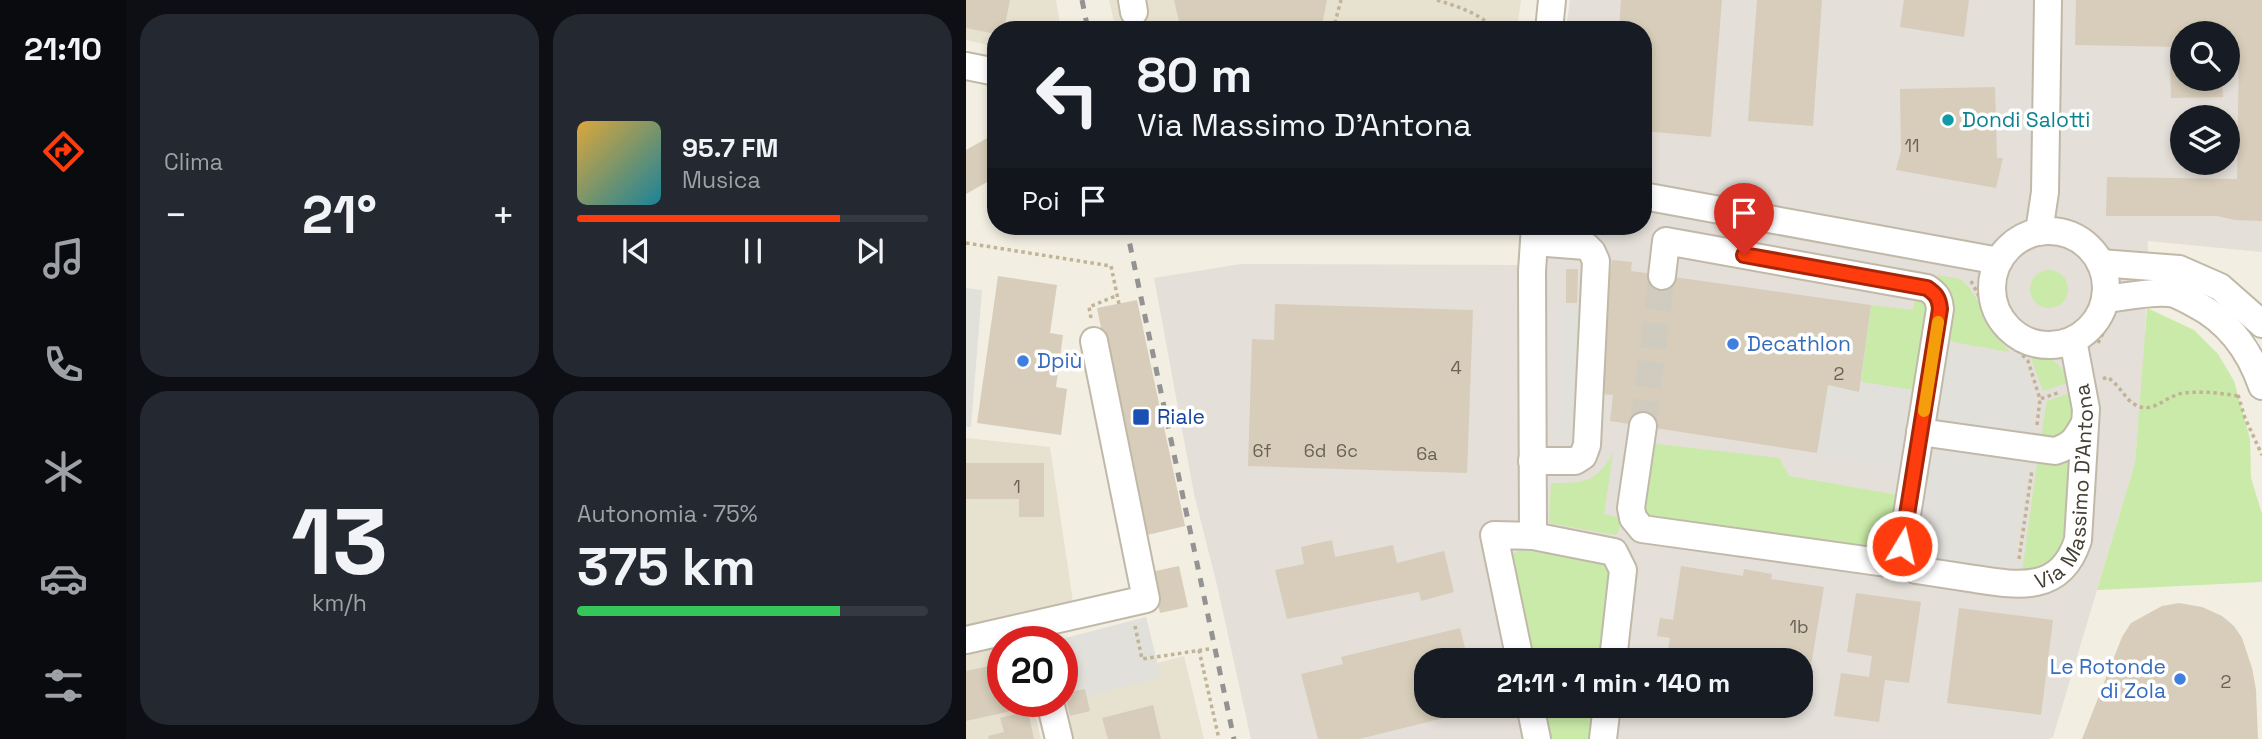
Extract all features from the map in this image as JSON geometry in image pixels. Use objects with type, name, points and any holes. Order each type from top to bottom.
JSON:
[{"type":"street","points":[[1550,21],[1552,0]]},
{"type":"street","points":[[2039,232],[2045,192],[2048,0]]},
{"type":"street","points":[[966,66],[987,70]]},
{"type":"street","points":[[1652,198],[1998,261]]},
{"type":"street","points":[[2107,310],[2105,281],[2100,263],[2092,251],[2075,238],[2054,231],[2039,232],[2023,237],[2009,247],[1998,261],[1993,277],[1992,295],[1997,312],[2007,327],[2021,338],[2038,344],[2083,346],[2087,330],[2098,316],[2107,310],[2159,293],[2173,293],[2207,310],[2225,324],[2245,350],[2246,390]]},
{"type":"street","points":[[1532,536],[1534,235]]},
{"type":"street","points":[[1532,461],[1575,461],[1583,456],[1587,445],[1596,261],[1586,246],[1538,235]]},
{"type":"street","points":[[1662,276],[1666,240],[1927,288],[1935,293],[1940,309],[1902,546],[1903,557],[1908,566]]},
{"type":"street","points":[[2100,263],[2179,269],[2220,287],[2262,324]]},
{"type":"street","points":[[1060,626],[1146,600],[1094,341]]},
{"type":"street","name":"Via Massimo D'Antona","points":[[1643,426],[1632,508],[1633,518],[1642,529],[1908,566],[1916,570],[2016,585],[2035,583],[2052,576],[2073,555],[2078,540],[2085,423],[2083,346]]},
{"type":"street","points":[[1920,432],[2055,451],[2068,447],[2085,423]]},
{"type":"street","points":[[1518,648],[1494,535],[1532,536],[1614,552],[1623,570],[1614,648]]},
{"type":"street","points":[[966,640],[987,638]]},
{"type":"street","points":[[1054,717],[1059,739]]},
{"type":"street","points":[[1533,718],[1537,739]]},
{"type":"street","points":[[1603,739],[1605,718]]},
{"type":"path","points":[[1335,21],[1341,0]]},
{"type":"path","points":[[1437,0],[1468,10],[1488,21]]},
{"type":"path","points":[[966,243],[1111,266],[1119,304]]},
{"type":"path","points":[[1094,341],[1089,307],[1118,295]]},
{"type":"path","points":[[2083,346],[2107,310]]},
{"type":"path","points":[[1995,326],[2028,361],[2039,399],[2037,426]]},
{"type":"path","points":[[2100,379],[2107,377],[2117,383],[2132,404],[2145,408],[2157,407],[2168,397],[2181,393],[2246,390],[2245,418],[2262,455]]},
{"type":"path","points":[[2039,399],[2061,392]]},
{"type":"path","points":[[2018,561],[2034,458]]},
{"type":"path","points":[[1133,618],[1142,659],[1209,649]]},
{"type":"path","points":[[1199,650],[1219,739]]},
{"type":"shaded area","points":[[966,0],[1056,0],[1060,21],[987,21],[987,45],[966,40]]},
{"type":"shaded area","points":[[1109,0],[1521,0],[1518,21],[1114,21]]},
{"type":"shaded area","points":[[1570,0],[2262,0],[2262,252],[2148,241],[2145,337],[2135,463],[2053,737],[2049,739],[1251,739],[1194,494],[1154,278],[1241,264],[1540,265],[1542,235],[1652,235],[1652,21],[1567,21]]},
{"type":"shaded area","points":[[966,288],[982,290],[971,427],[966,427]]},
{"type":"shaded area","points":[[1564,306],[1585,313],[1579,442],[1560,434]]},
{"type":"shaded area","points":[[1945,345],[2017,356],[2031,383],[2035,397],[2012,573],[1922,560],[1911,549],[1923,473],[1817,453],[1828,385],[1859,392],[1861,382],[1937,394]]},
{"type":"shaded area","points":[[966,438],[1050,447],[1075,615],[1027,626],[987,626],[987,717],[1036,717],[1041,739],[966,739]]},
{"type":"shaded area","points":[[1146,617],[1161,677],[1078,699],[1078,635]]},
{"type":"shaded area","points":[[1184,656],[1204,739],[1072,739],[1067,717],[1078,717],[1078,684]]},
{"type":"green space","points":[[2049,270],[2062,276],[2068,289],[2062,302],[2049,308],[2036,302],[2030,289],[2036,276]]},
{"type":"green space","points":[[1937,275],[1960,279],[1967,285],[2009,352],[1948,341],[1949,299]]},
{"type":"green space","points":[[1916,295],[1922,295],[1928,306],[1915,390],[1861,382],[1871,305],[1913,310]]},
{"type":"green space","points":[[2147,308],[2194,330],[2218,354],[2234,381],[2250,439],[2251,478],[2262,514],[2262,582],[2097,590],[2135,463]]},
{"type":"green space","points":[[2027,347],[2053,360],[2070,382],[2043,391]]},
{"type":"green space","points":[[2074,392],[2078,416],[2071,433],[2040,443],[2047,401]]},
{"type":"green space","points":[[1649,443],[1779,458],[1789,476],[1898,495],[1890,554],[1652,519],[1641,506]]},
{"type":"green space","points":[[2076,449],[2067,543],[2047,568],[2022,573],[2038,457]]},
{"type":"green space","points":[[1613,453],[1604,514],[1621,518],[1618,533],[1615,535],[1549,523],[1551,483],[1572,483],[1595,476]]},
{"type":"green space","points":[[1521,550],[1599,560],[1606,567],[1610,578],[1601,648],[1525,648],[1509,569],[1514,553]]},
{"type":"green space","points":[[1539,718],[1591,718],[1588,739],[1543,739]]},
{"type":"building","points":[[966,0],[1010,0],[1006,21],[987,21],[987,32],[966,28]]},
{"type":"building","points":[[1174,0],[1327,0],[1323,21],[1179,21]]},
{"type":"building","points":[[1621,0],[1722,0],[1711,137],[1652,132],[1652,21],[1620,21]]},
{"type":"building","points":[[1757,0],[1822,0],[1813,126],[1748,121]]},
{"type":"building","points":[[1904,0],[1969,0],[1964,37],[1900,27]]},
{"type":"building","points":[[2076,0],[2262,0],[2262,221],[2217,216],[2106,216],[2107,177],[2237,179],[2237,175],[2240,175],[2240,21],[2170,21],[2170,47],[2075,45]]},
{"type":"building","name":"Dondi Salotti","points":[[1995,87],[1997,158],[2003,158],[1996,188],[1896,170],[1901,151],[1900,89]]},
{"type":"building","points":[[2171,91],[2223,91],[2223,97],[2171,98]]},
{"type":"building","points":[[987,138],[987,182],[966,194],[966,150]]},
{"type":"building","name":"Decathlon","points":[[1612,260],[1632,262],[1631,271],[1871,305],[1859,392],[1828,385],[1817,453],[1610,421],[1613,395],[1593,393]]},
{"type":"building","points":[[1566,269],[1578,269],[1577,303],[1566,303]]},
{"type":"building","name":"Dpiù","points":[[998,276],[1057,285],[1050,333],[1063,335],[1056,387],[1067,389],[1061,435],[977,423]]},
{"type":"building","name":"Riale","points":[[1137,300],[1185,526],[1143,536],[1097,308]]},
{"type":"building","points":[[1275,304],[1473,310],[1467,473],[1248,466],[1252,339],[1274,340]]},
{"type":"building","points":[[966,463],[1044,463],[1044,517],[1019,517],[1019,499],[966,499]]},
{"type":"building","points":[[1332,540],[1335,557],[1393,545],[1397,563],[1444,551],[1454,592],[1421,601],[1419,592],[1287,619],[1275,570],[1304,564],[1301,547]]},
{"type":"building","points":[[1179,566],[1188,607],[1160,613],[1151,572]]},
{"type":"building","points":[[1681,566],[1743,576],[1744,569],[1772,574],[1771,579],[1824,587],[1813,653],[1813,648],[1668,648],[1670,638],[1657,636],[1660,618],[1673,620]]},
{"type":"building","points":[[1856,593],[1921,602],[1909,683],[1885,680],[1879,722],[1834,716],[1841,673],[1869,677],[1872,656],[1847,652]]},
{"type":"building","name":"Le Rotonde di Zola","points":[[2179,603],[2202,607],[2222,616],[2234,626],[2242,638],[2256,690],[2258,739],[2082,739],[2122,637],[2131,623],[2162,606]]},
{"type":"building","points":[[1959,608],[2053,620],[2041,715],[1947,703]]},
{"type":"building","points":[[1460,628],[1465,648],[1414,648],[1414,718],[1444,718],[1359,739],[1318,739],[1301,674],[1343,664],[1341,657]]},
{"type":"building","points":[[987,666],[987,716],[966,721],[966,671]]},
{"type":"building","points":[[1085,689],[1090,711],[1078,714],[1078,690]]},
{"type":"building","points":[[1153,705],[1161,739],[1108,739],[1102,718]]},
{"type":"building","points":[[1029,717],[1034,739],[989,739],[988,736],[1004,732],[1000,718]]},
{"type":"tunnel","points":[[1643,426],[1662,276]]},
{"type":"railway","points":[[1082,0],[1086,21]]},
{"type":"railway","points":[[1128,235],[1234,739]]},
{"type":"slow traffic","points":[[1924,411],[1938,322]]},
{"type":"place","name":"Dondi Salotti","points":[[1948,120]]},
{"type":"place","name":"Decathlon","points":[[1733,344]]},
{"type":"place","name":"Dpiù","points":[[1023,361]]},
{"type":"place","name":"Riale","points":[[1141,417]]},
{"type":"place","name":"Le Rotonde di Zola","points":[[2180,679]]},
{"type":"route","points":[[1744,255],[1927,288],[1935,293],[1939,300],[1940,309],[1902,546]]}]
